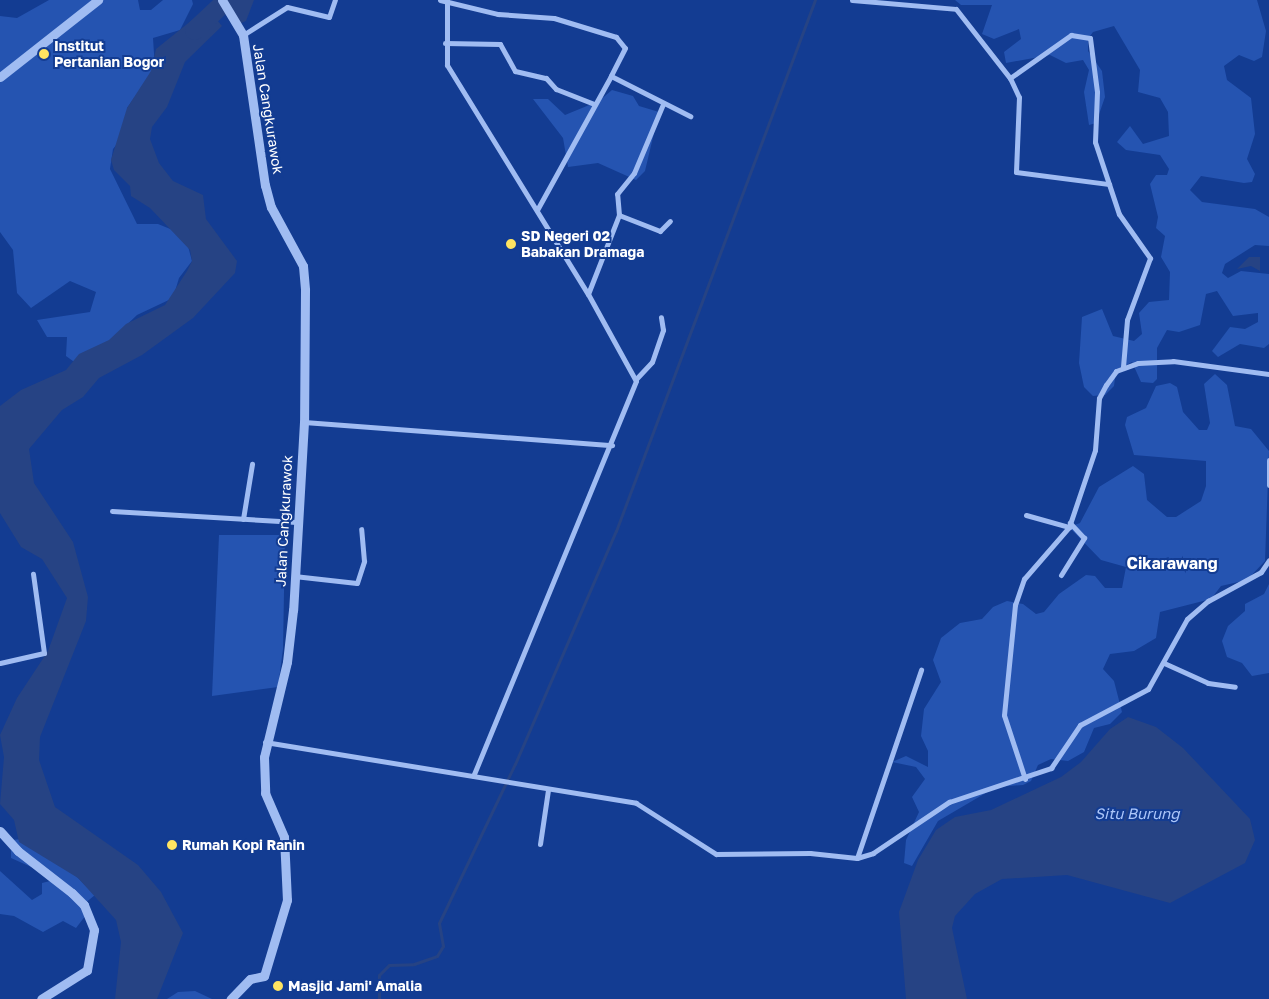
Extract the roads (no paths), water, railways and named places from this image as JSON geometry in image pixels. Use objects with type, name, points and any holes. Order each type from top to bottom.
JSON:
[{"type":"street","points":[[0,77],[98,0]]},
{"type":"street","name":"Jalan Cangkurawok","points":[[222,0],[242,35],[271,207],[302,266],[304,422],[287,662],[265,742],[264,781],[284,837],[286,900],[264,976],[250,979],[231,999]]},
{"type":"street","points":[[242,35],[287,8],[329,18],[335,0]]},
{"type":"street","points":[[440,0],[498,14],[554,18],[616,37],[625,48],[612,76],[594,104],[537,210]]},
{"type":"street","points":[[446,0],[445,43],[452,76],[537,210],[588,294],[636,379],[634,396],[473,776]]},
{"type":"street","points":[[852,0],[900,3],[957,10],[1010,78],[1021,106],[1016,172],[1109,184]]},
{"type":"street","points":[[1010,78],[1071,35],[1090,38],[1097,92],[1093,131],[1119,214],[1150,258],[1126,320],[1123,367],[1100,398],[1094,450],[1070,525],[1024,579],[1015,605],[1004,715],[1025,779]]},
{"type":"street","points":[[445,43],[500,44],[516,71],[546,78],[556,89],[594,104]]},
{"type":"street","points":[[612,76],[663,104],[690,116]]},
{"type":"street","points":[[588,294],[620,215],[617,194],[634,174],[663,104]]},
{"type":"street","points":[[620,215],[660,231],[670,220]]},
{"type":"street","points":[[636,379],[652,362],[663,330],[661,317]]},
{"type":"street","points":[[1123,367],[1173,361],[1269,374]]},
{"type":"street","points":[[304,422],[612,445]]},
{"type":"street","points":[[1269,460],[1269,485]]},
{"type":"street","points":[[243,519],[252,464]]},
{"type":"street","points":[[112,511],[297,522]]},
{"type":"street","points":[[1026,515],[1070,525],[1084,538],[1061,575]]},
{"type":"street","points":[[294,576],[357,583],[364,561],[361,529]]},
{"type":"street","points":[[265,742],[636,803],[716,854],[810,853],[857,858],[874,853],[948,802],[1025,779],[1060,760],[1087,720],[1148,689],[1187,619],[1208,601],[1261,572],[1269,560]]},
{"type":"street","points":[[0,663],[44,653],[33,574]]},
{"type":"street","points":[[1164,663],[1208,683],[1235,688]]},
{"type":"street","points":[[857,858],[921,670]]},
{"type":"street","points":[[540,844],[548,790]]},
{"type":"street","points":[[0,831],[18,851],[72,893],[84,905],[94,930],[92,957],[86,970],[41,999]]},
{"type":"water","points":[[225,0],[254,0],[246,21],[239,24]]},
{"type":"water","points":[[207,8],[222,26],[185,62],[167,107],[152,127],[150,139],[159,163],[173,181],[203,195],[206,219],[237,261],[235,273],[193,318],[142,355],[99,378],[83,397],[62,410],[29,449],[34,483],[73,542],[88,597],[86,621],[40,737],[39,760],[55,807],[138,865],[161,892],[183,933],[157,999],[115,999],[121,942],[116,920],[78,878],[19,842],[14,820],[0,804],[4,757],[0,735],[17,698],[48,651],[67,598],[42,559],[21,547],[0,513],[0,406],[21,390],[66,370],[79,354],[109,340],[126,324],[165,305],[187,271],[192,261],[190,250],[150,208],[131,196],[130,186],[114,170],[111,160],[127,108],[151,71],[156,49]]},
{"type":"water","points":[[1249,257],[1260,257],[1260,271],[1251,266],[1237,269]]},
{"type":"water","name":"Situ Burung","points":[[1128,717],[1156,727],[1183,748],[1250,819],[1255,840],[1245,863],[1170,903],[1067,875],[1002,879],[975,894],[955,916],[952,928],[967,999],[906,999],[899,912],[918,860],[936,830],[955,817],[991,810],[1061,777],[1081,762],[1110,729]]},
{"type":"waterway","points":[[194,30],[226,0]]},
{"type":"waterway","points":[[379,999],[379,975],[389,965],[414,964],[437,956],[443,946],[439,923],[515,764],[616,531],[815,0]]},
{"type":"place","name":"Institut Pertanian Bogor","points":[[44,54]]},
{"type":"place","name":"SD Negeri 02 Babakan Dramaga","points":[[511,244]]},
{"type":"place","name":"Rumah Kopi Ranin","points":[[172,845]]},
{"type":"place","name":"Masjid Jami' Amalia","points":[[278,986]]},
{"type":"district","name":"Cikarawang","points":[[1172,563]]}]
